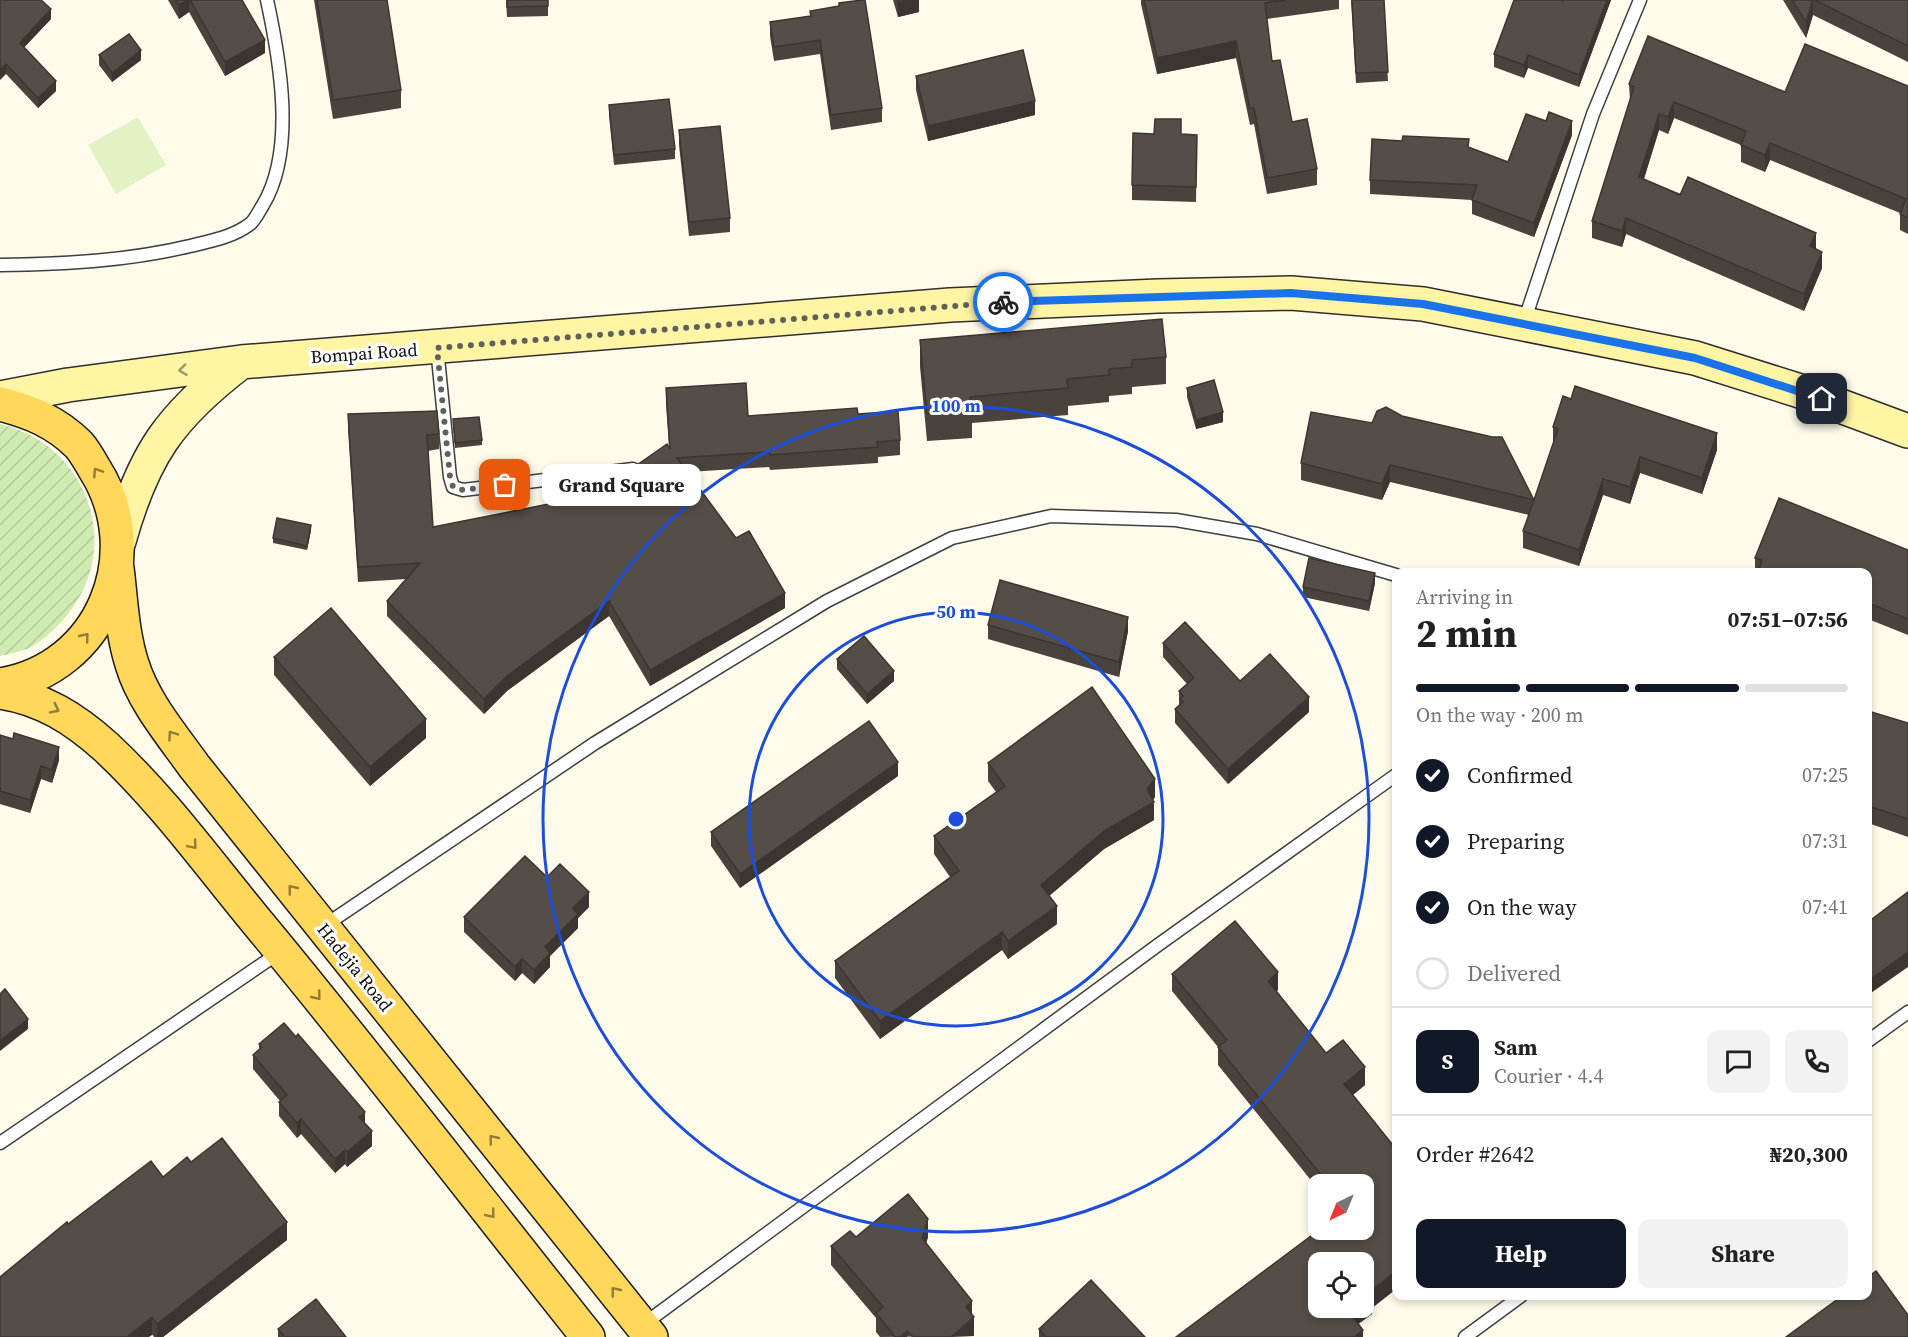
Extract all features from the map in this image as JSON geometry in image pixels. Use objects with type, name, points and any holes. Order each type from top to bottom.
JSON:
[{"type":"main road","name":"Bompai Road","points":[[0,398],[68,385],[241,362],[950,305],[1158,296],[1303,294],[1423,304],[1695,358],[1800,391],[1908,431]]},
{"type":"main road","points":[[0,685],[18,682],[54,666],[84,640],[106,606],[132,495],[161,439],[214,382],[241,362]]},
{"type":"main road","name":"Hadejia Road","points":[[0,404],[38,415],[80,446],[108,490],[118,554],[123,625],[132,665],[156,712],[194,766],[647,1331]]},
{"type":"main road","points":[[0,692],[26,695],[63,713],[106,747],[154,798],[281,951],[588,1337]]},
{"type":"lane","points":[[0,265],[77,264],[148,256],[223,238],[251,223],[267,198],[279,167],[281,129],[278,53],[267,0]]},
{"type":"lane","points":[[1524,324],[1593,114],[1640,0]]},
{"type":"lane","points":[[437,348],[450,477],[453,487],[463,490],[633,468]]},
{"type":"lane","points":[[322,927],[595,743],[827,601],[952,538],[1051,516],[1176,520],[1257,534],[1392,574]]},
{"type":"lane","points":[[647,1331],[1158,945],[1392,778]]},
{"type":"lane","points":[[0,1143],[281,951]]},
{"type":"lane","points":[[1872,1038],[1908,1012]]},
{"type":"lane","points":[[1465,1337],[1516,1300]]},
{"type":"green space","points":[[138,117],[166,165],[116,194],[88,145]]},
{"type":"green space","points":[[0,424],[29,435],[54,451],[73,473],[86,498],[94,525],[94,554],[86,583],[62,621],[33,646],[0,656]]},
{"type":"building","points":[[0,0],[41,0],[51,9],[20,43],[56,81],[38,98],[6,64],[0,70]]},
{"type":"building","points":[[176,0],[187,0],[179,5]]},
{"type":"building","points":[[190,0],[242,0],[265,40],[225,62]]},
{"type":"building","points":[[317,0],[387,0],[401,90],[333,100]]},
{"type":"building","points":[[507,0],[548,0],[548,6],[507,7]]},
{"type":"building","points":[[865,0],[882,108],[831,115],[820,40],[774,47],[770,22],[811,16],[810,11],[839,6],[839,3]]},
{"type":"building","points":[[1144,0],[1286,0],[1265,3],[1272,61],[1280,60],[1292,122],[1307,119],[1317,169],[1267,178],[1254,108],[1250,109],[1236,41],[1157,58]]},
{"type":"building","points":[[1352,0],[1384,0],[1388,72],[1356,73]]},
{"type":"building","points":[[1514,0],[1607,0],[1579,75],[1528,55],[1524,65],[1494,54]]},
{"type":"building","points":[[1792,0],[1813,0],[1806,22]]},
{"type":"building","points":[[1815,0],[1908,0],[1908,46]]},
{"type":"building","points":[[129,34],[141,50],[112,73],[99,55]]},
{"type":"building","points":[[1648,36],[1785,92],[1805,44],[1908,86],[1908,218],[1900,214],[1906,199],[1770,143],[1765,155],[1741,145],[1746,131],[1674,102],[1668,117],[1659,114],[1639,177],[1680,195],[1688,177],[1816,233],[1810,246],[1822,252],[1804,294],[1626,218],[1622,231],[1592,221],[1634,87],[1629,84]]},
{"type":"building","points":[[1023,50],[1035,101],[928,126],[916,76]]},
{"type":"building","points":[[669,99],[675,149],[614,155],[609,105]]},
{"type":"building","points":[[1549,112],[1572,121],[1534,223],[1472,200],[1477,185],[1370,180],[1372,139],[1402,141],[1403,136],[1469,139],[1468,147],[1508,162],[1526,114],[1546,121]]},
{"type":"building","points":[[1155,119],[1181,119],[1181,134],[1197,135],[1196,187],[1132,185],[1133,133],[1154,134]]},
{"type":"building","points":[[720,126],[730,218],[689,222],[679,130]]},
{"type":"building","points":[[1162,319],[1166,357],[1132,360],[1132,367],[1109,369],[1109,375],[1067,379],[1068,388],[970,397],[972,411],[927,414],[920,340]]},
{"type":"building","points":[[1214,380],[1223,412],[1196,420],[1187,388]]},
{"type":"building","points":[[746,383],[748,416],[857,408],[858,414],[898,411],[900,440],[877,442],[878,447],[770,455],[769,452],[677,458],[736,538],[749,531],[785,593],[650,670],[609,601],[507,676],[484,699],[387,601],[420,563],[358,567],[348,414],[437,411],[439,434],[427,435],[433,527],[594,495],[667,444],[670,449],[666,388]]},
{"type":"building","points":[[1575,386],[1717,433],[1702,478],[1640,457],[1630,487],[1603,479],[1579,550],[1523,531],[1558,429],[1553,427],[1563,396],[1571,399]]},
{"type":"building","points":[[1386,407],[1402,416],[1492,437],[1502,437],[1534,500],[1390,465],[1382,484],[1301,463],[1311,412],[1372,423],[1377,411]]},
{"type":"building","points":[[479,417],[482,440],[455,443],[453,419]]},
{"type":"building","points":[[1779,498],[1908,550],[1908,619],[1872,605],[1872,568],[1760,568],[1762,560],[1755,558]]},
{"type":"building","points":[[277,518],[311,525],[307,546],[273,538]]},
{"type":"building","points":[[1309,558],[1375,573],[1369,601],[1303,587]]},
{"type":"building","points":[[1000,580],[1128,617],[1119,662],[988,625]]},
{"type":"building","points":[[331,608],[426,719],[370,767],[274,657]]},
{"type":"building","points":[[1185,622],[1240,681],[1270,654],[1309,697],[1228,769],[1175,709],[1183,702],[1180,699],[1183,696],[1179,691],[1194,678],[1163,643]]},
{"type":"building","points":[[864,636],[894,671],[867,694],[837,659]]},
{"type":"building","points":[[1092,687],[1155,779],[1147,789],[1154,802],[1104,831],[1041,885],[1057,906],[1008,941],[1002,932],[880,1021],[835,961],[959,871],[934,836],[1005,786],[988,763]]},
{"type":"building","points":[[1872,712],[1908,723],[1908,819],[1872,807]]},
{"type":"building","points":[[869,721],[898,762],[740,874],[711,832]]},
{"type":"building","points":[[14,733],[59,747],[52,770],[41,766],[30,800],[0,791],[0,735],[13,739]]},
{"type":"building","points":[[525,856],[547,877],[560,864],[589,892],[573,908],[578,914],[545,947],[550,953],[534,970],[522,959],[515,967],[464,917]]},
{"type":"building","points":[[1908,892],[1908,952],[1872,978],[1872,919]]},
{"type":"building","points":[[1235,921],[1278,972],[1268,981],[1326,1053],[1343,1040],[1365,1067],[1344,1084],[1392,1144],[1392,1274],[1374,1289],[1374,1252],[1308,1252],[1308,1318],[1354,1318],[1363,1330],[1354,1337],[1176,1337],[1308,1238],[1374,1240],[1374,1174],[1320,1174],[1218,1047],[1227,1040],[1172,974]]},
{"type":"building","points":[[5,989],[28,1019],[0,1041],[0,994]]},
{"type":"building","points":[[284,1023],[296,1037],[298,1034],[365,1112],[359,1117],[372,1131],[335,1159],[301,1119],[297,1123],[279,1102],[287,1095],[253,1055],[262,1047],[259,1044]]},
{"type":"building","points":[[222,1138],[287,1222],[157,1324],[152,1317],[127,1337],[0,1337],[0,1277],[67,1222],[68,1224],[151,1161],[163,1177],[187,1157],[191,1162]]},
{"type":"building","points":[[908,1194],[928,1219],[922,1238],[972,1301],[966,1307],[974,1317],[951,1337],[913,1337],[907,1331],[900,1337],[895,1337],[876,1313],[883,1307],[831,1246],[850,1231],[856,1237]]},
{"type":"building","points":[[1876,1271],[1908,1315],[1908,1337],[1786,1337],[1837,1300],[1872,1300],[1872,1274]]},
{"type":"building","points":[[1091,1280],[1145,1337],[1046,1337],[1039,1329]]},
{"type":"building","points":[[316,1299],[346,1337],[285,1337],[278,1329]]},
{"type":"way so far","points":[[505,485],[463,490],[453,487],[450,477],[437,348],[1003,302]]},
{"type":"place","name":"Grand Square","points":[[505,485]]},
{"type":"route","points":[[1003,302],[1291,293],[1423,304],[1695,358],[1822,399]]}]
